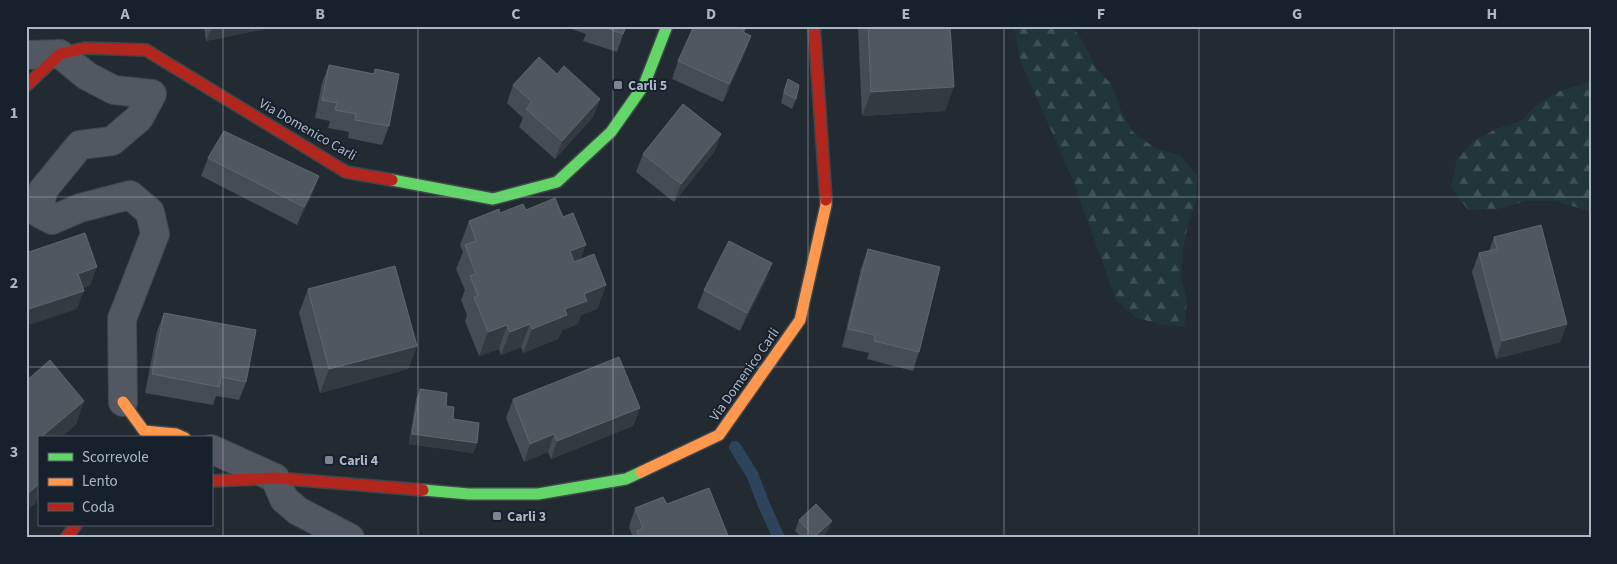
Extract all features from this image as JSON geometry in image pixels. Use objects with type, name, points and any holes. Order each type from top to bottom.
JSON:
[{"type":"street","name":"Via Domenico Carli","points":[[26,86],[60,54],[85,48],[146,50],[346,172],[493,199],[557,182],[610,132],[644,85],[667,26]]},
{"type":"street","name":"Via Domenico Carli","points":[[212,481],[275,478],[469,494],[538,494],[626,479],[719,435],[800,320],[826,205],[814,26]]},
{"type":"street","points":[[26,55],[60,54],[87,76],[114,90],[152,94],[139,118],[112,141],[80,145],[43,190],[39,213],[52,220],[80,208],[130,195],[150,212],[155,234],[122,318],[123,402],[144,432],[180,436]]},
{"type":"street","points":[[212,449],[275,478],[284,499],[298,510],[350,538]]},
{"type":"street","points":[[66,538],[75,526]]},
{"type":"green space","points":[[1014,26],[1072,26],[1084,43],[1095,67],[1112,85],[1121,111],[1133,132],[1155,148],[1180,155],[1197,176],[1196,201],[1188,225],[1183,250],[1181,276],[1187,302],[1184,327],[1159,324],[1135,317],[1116,300],[1073,180],[1021,62]]},
{"type":"green space","points":[[1591,81],[1591,212],[1556,201],[1527,201],[1497,209],[1468,210],[1451,187],[1457,159],[1474,141],[1496,129],[1521,121],[1538,103],[1560,91]]},
{"type":"building","points":[[601,26],[626,26],[623,34]]},
{"type":"building","points":[[694,26],[746,26],[743,32],[751,36],[729,84],[678,61]]},
{"type":"building","points":[[868,26],[950,26],[954,87],[871,92]]},
{"type":"building","points":[[539,57],[557,74],[564,66],[600,99],[562,141],[526,109],[532,102],[513,85]]},
{"type":"building","points":[[329,65],[374,74],[375,69],[399,74],[389,126],[355,120],[356,114],[335,110],[337,103],[322,100]]},
{"type":"building","points":[[788,79],[799,85],[796,99],[784,93]]},
{"type":"building","points":[[683,104],[721,134],[681,184],[643,154]]},
{"type":"building","points":[[224,131],[319,176],[304,207],[208,158]]},
{"type":"building","points":[[555,198],[563,217],[573,213],[586,245],[570,251],[574,262],[594,254],[606,285],[584,294],[587,301],[565,309],[567,315],[532,329],[530,324],[510,332],[507,325],[488,332],[474,297],[478,296],[470,276],[476,274],[465,245],[476,241],[469,221],[499,209],[500,213],[523,204],[526,210]]},
{"type":"building","points":[[1541,225],[1567,324],[1502,341],[1479,253],[1497,249],[1494,237]]},
{"type":"building","points":[[85,233],[97,267],[78,274],[84,291],[26,310],[26,253]]},
{"type":"building","points":[[729,241],[772,263],[747,313],[704,290]]},
{"type":"building","points":[[868,249],[940,267],[919,352],[874,341],[875,335],[848,329]]},
{"type":"building","points":[[395,266],[417,346],[329,369],[308,289]]},
{"type":"building","points":[[164,313],[256,330],[246,382],[221,377],[219,387],[152,374]]},
{"type":"building","points":[[619,357],[640,408],[557,441],[554,434],[530,444],[513,399]]},
{"type":"building","points":[[50,360],[84,401],[42,436],[38,436],[38,485],[26,495],[26,381]]},
{"type":"building","points":[[420,389],[447,393],[446,406],[454,407],[453,419],[479,423],[477,443],[412,434]]},
{"type":"building","points":[[709,488],[729,538],[640,538],[637,531],[643,528],[635,508],[663,497],[667,504]]},
{"type":"building","points":[[816,504],[832,521],[814,537],[799,520]]},
{"type":"waterway","points":[[735,447],[752,474],[779,538]]},
{"type":"traffic: fast","points":[[392,180],[493,199],[557,182],[611,132],[644,85],[667,26]]},
{"type":"traffic: fast","points":[[423,490],[469,494],[538,494],[626,479],[641,472]]},
{"type":"traffic: slow","points":[[641,472],[719,435],[800,320],[826,200]]},
{"type":"traffic: slow","points":[[123,402],[144,431],[180,436]]},
{"type":"traffic: jam","points":[[814,26],[826,200]]},
{"type":"traffic: jam","points":[[26,86],[60,54],[85,48],[146,50],[346,172],[392,180]]},
{"type":"traffic: jam","points":[[212,481],[275,478],[423,490]]},
{"type":"traffic: jam","points":[[66,538],[75,526]]},
{"type":"place","name":"Carli 5","points":[[618,85]]},
{"type":"place","name":"Carli 4","points":[[329,460]]},
{"type":"place","name":"Carli 3","points":[[497,516]]}]
